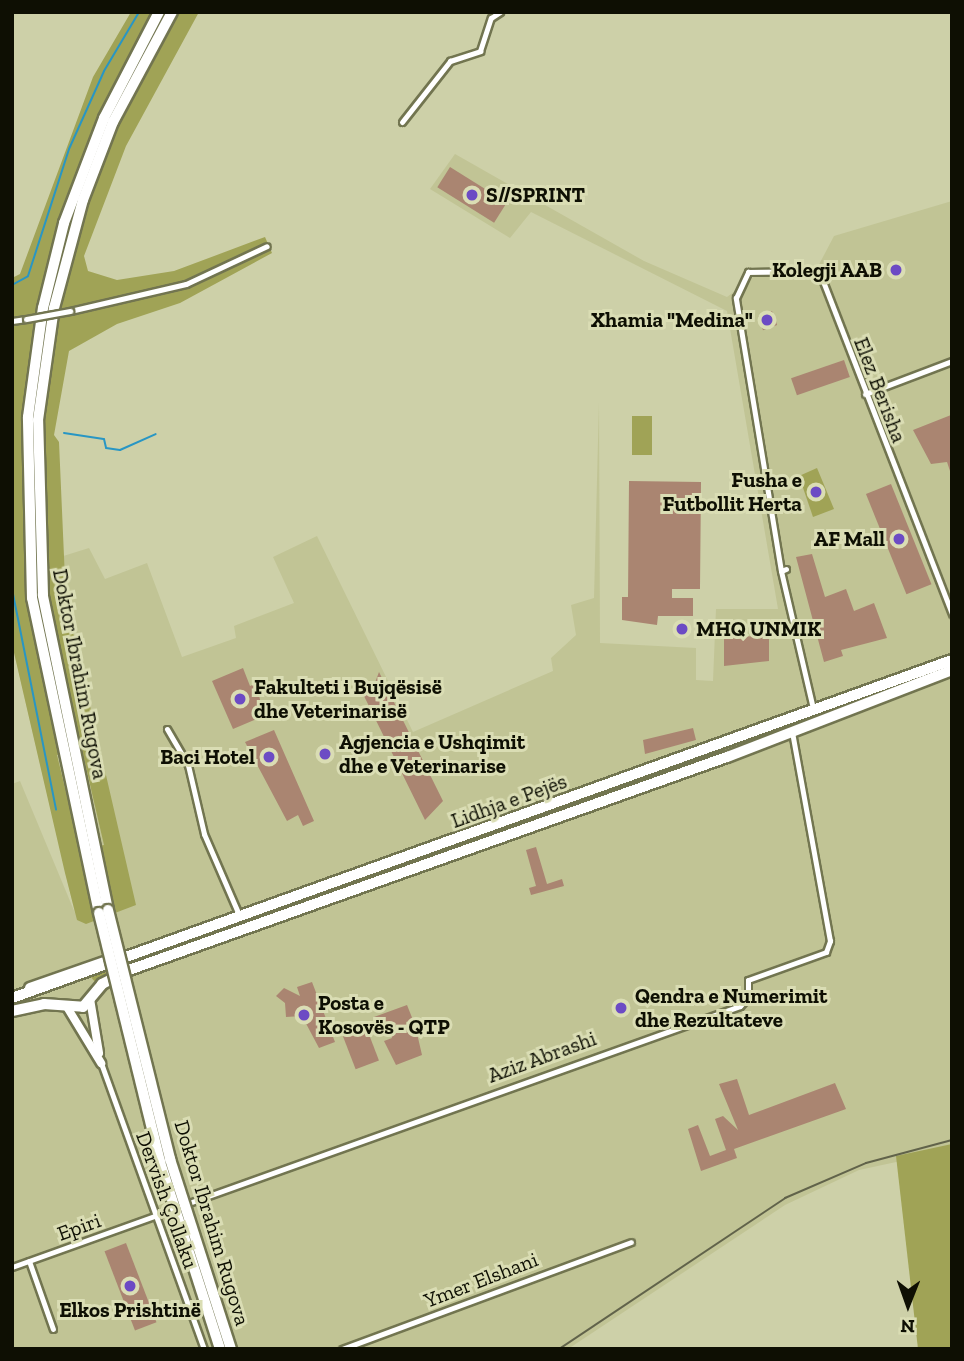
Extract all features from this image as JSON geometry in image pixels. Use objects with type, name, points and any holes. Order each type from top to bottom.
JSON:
[{"type":"highway","name":"Doktor Ibrahim Rugova","points":[[159,12],[104,118],[73,196],[43,308],[28,417],[32,598],[163,1172],[220,1349]]},
{"type":"highway","name":"Doktor Ibrahim Rugova","points":[[172,12],[113,121],[83,200],[54,308],[38,420],[43,595],[103,911],[179,1191],[231,1349]]},
{"type":"highway","name":"Lidhja e Pejës","points":[[12,997],[61,983],[137,953],[952,660]]},
{"type":"highway","name":"Lidhja e Pejës","points":[[12,1011],[67,1006],[78,1009],[129,970],[792,732],[952,670]]},
{"type":"highway","points":[[12,997],[79,968],[137,953]]},
{"type":"highway","points":[[78,976],[89,983],[91,997]]},
{"type":"highway","points":[[61,983],[59,996],[67,1006]]},
{"type":"street","points":[[402,122],[450,61],[480,51],[491,19],[500,12]]},
{"type":"street","points":[[12,321],[178,287],[267,246]]},
{"type":"street","name":"Elez Berisha","points":[[813,711],[784,570],[736,298],[748,272],[819,271],[952,614]]},
{"type":"street","points":[[865,394],[952,361]]},
{"type":"street","points":[[167,729],[188,765],[204,834],[240,917]]},
{"type":"street","name":"Aziz Abrashi","points":[[156,1215],[740,1006],[747,1001],[748,980],[827,952],[830,941],[792,732]]},
{"type":"street","points":[[91,997],[101,1063]]},
{"type":"street","points":[[67,1006],[101,1063]]},
{"type":"street","name":"Dervish Çollaku","points":[[101,1063],[204,1349]]},
{"type":"street","name":"Epiri","points":[[12,1268],[156,1215]]},
{"type":"street","name":"Ymer Elshani","points":[[342,1349],[631,1242]]},
{"type":"street","points":[[29,1261],[53,1329]]},
{"type":"shaded area","points":[[131,12],[199,12],[126,146],[84,256],[88,271],[117,280],[174,271],[265,237],[272,253],[180,303],[117,324],[69,351],[54,435],[59,442],[66,602],[136,905],[86,924],[77,920],[12,644],[12,278],[20,274],[93,77]],"holes":[[[82,750],[104,845],[80,850],[57,755]]]},
{"type":"shaded area","points":[[455,154],[644,261],[727,297],[756,275],[813,276],[834,236],[952,201],[952,1150],[859,1170],[785,1205],[568,1349],[12,1349],[12,784],[20,781],[75,913],[12,644],[12,572],[89,548],[105,579],[147,563],[182,657],[236,638],[234,626],[294,603],[273,557],[317,536],[413,732],[553,671],[551,658],[576,635],[571,605],[594,598],[599,402],[600,643],[696,648],[696,680],[713,681],[716,609],[778,609],[727,311],[531,212],[510,238],[430,189]]},
{"type":"shaded area","points":[[632,416],[652,416],[652,455],[632,455]]},
{"type":"shaded area","name":"Fusha e Futbollit Herta","points":[[817,468],[834,509],[813,517],[799,476]]},
{"type":"shaded area","points":[[703,754],[616,790],[173,947],[96,983],[90,976]]},
{"type":"shaded area","points":[[952,1144],[952,1349],[918,1349],[896,1156]]},
{"type":"building","name":"S//SPRINT","points":[[450,167],[507,203],[494,223],[437,187]]},
{"type":"building","name":"Xhamia \"Medina\"","points":[[772,311],[777,325],[763,330],[758,316]]},
{"type":"building","points":[[844,360],[850,377],[797,395],[791,378]]},
{"type":"building","points":[[951,415],[951,474],[947,462],[931,464],[913,430]]},
{"type":"building","points":[[629,481],[701,482],[700,589],[672,589],[672,598],[693,598],[693,616],[658,616],[657,625],[622,620],[622,597],[628,597]]},
{"type":"building","name":"AF Mall","points":[[891,484],[931,584],[906,594],[866,494]]},
{"type":"building","points":[[812,554],[825,597],[846,589],[854,611],[874,603],[887,638],[841,650],[843,656],[824,662],[796,557]]},
{"type":"building","points":[[769,636],[769,661],[724,666],[724,637]]},
{"type":"building","name":"Fakulteti i Bujqësisë dhe Veterinarisë","points":[[243,668],[250,686],[256,683],[264,716],[233,729],[212,681]]},
{"type":"building","points":[[379,672],[443,801],[425,820],[363,694],[373,688]]},
{"type":"building","points":[[693,728],[696,740],[645,754],[643,740]]},
{"type":"building","points":[[274,730],[314,821],[303,826],[298,815],[287,821],[245,742]]},
{"type":"building","points":[[536,847],[547,884],[562,879],[564,886],[531,895],[529,888],[536,886],[526,850]]},
{"type":"building","name":"Posta e Kosovës - QTP","points":[[312,982],[335,1042],[319,1048],[302,1016],[286,1017],[285,1003],[276,996],[284,988],[300,996],[297,987]]},
{"type":"building","points":[[407,1005],[413,1020],[406,1022],[407,1032],[416,1029],[422,1055],[396,1065],[384,1041],[392,1038],[389,1029],[380,1032],[374,1017]]},
{"type":"building","points":[[365,1024],[379,1060],[356,1069],[342,1033]]},
{"type":"building","points":[[737,1079],[749,1115],[835,1083],[846,1109],[734,1149],[737,1158],[701,1171],[688,1129],[698,1125],[710,1156],[726,1150],[715,1119],[723,1116],[738,1130],[719,1084]]},
{"type":"building","name":"Elkos Prishtinë","points":[[126,1243],[156,1322],[135,1331],[105,1251]]},
{"type":"waterway","points":[[12,285],[28,276],[69,149],[104,71],[139,12]]},
{"type":"waterway","points":[[12,360],[12,370]]},
{"type":"waterway","points":[[64,433],[104,439],[106,448],[120,450],[156,434]]},
{"type":"waterway","points":[[12,589],[56,810]]},
{"type":"railway","points":[[559,1349],[785,1198],[866,1163],[952,1140]]},
{"type":"place","name":"S//SPRINT","points":[[472,195]]},
{"type":"place","name":"Kolegji AAB","points":[[896,270]]},
{"type":"place","name":"Xhamia \"Medina\"","points":[[767,320]]},
{"type":"place","name":"Fusha e Futbollit Herta","points":[[816,492]]},
{"type":"place","name":"AF Mall","points":[[899,539]]},
{"type":"place","name":"MHQ UNMIK","points":[[682,629]]},
{"type":"place","name":"Fakulteti i Bujqësisë dhe Veterinarisë","points":[[240,699]]},
{"type":"place","name":"Agjencia e Ushqimit dhe e Veterinarise","points":[[325,754]]},
{"type":"place","name":"Baci Hotel","points":[[269,757]]},
{"type":"place","name":"Qendra e Numerimit dhe Rezultateve","points":[[621,1008]]},
{"type":"place","name":"Posta e Kosovës - QTP","points":[[304,1015]]},
{"type":"place","name":"Elkos Prishtinë","points":[[130,1286]]}]
